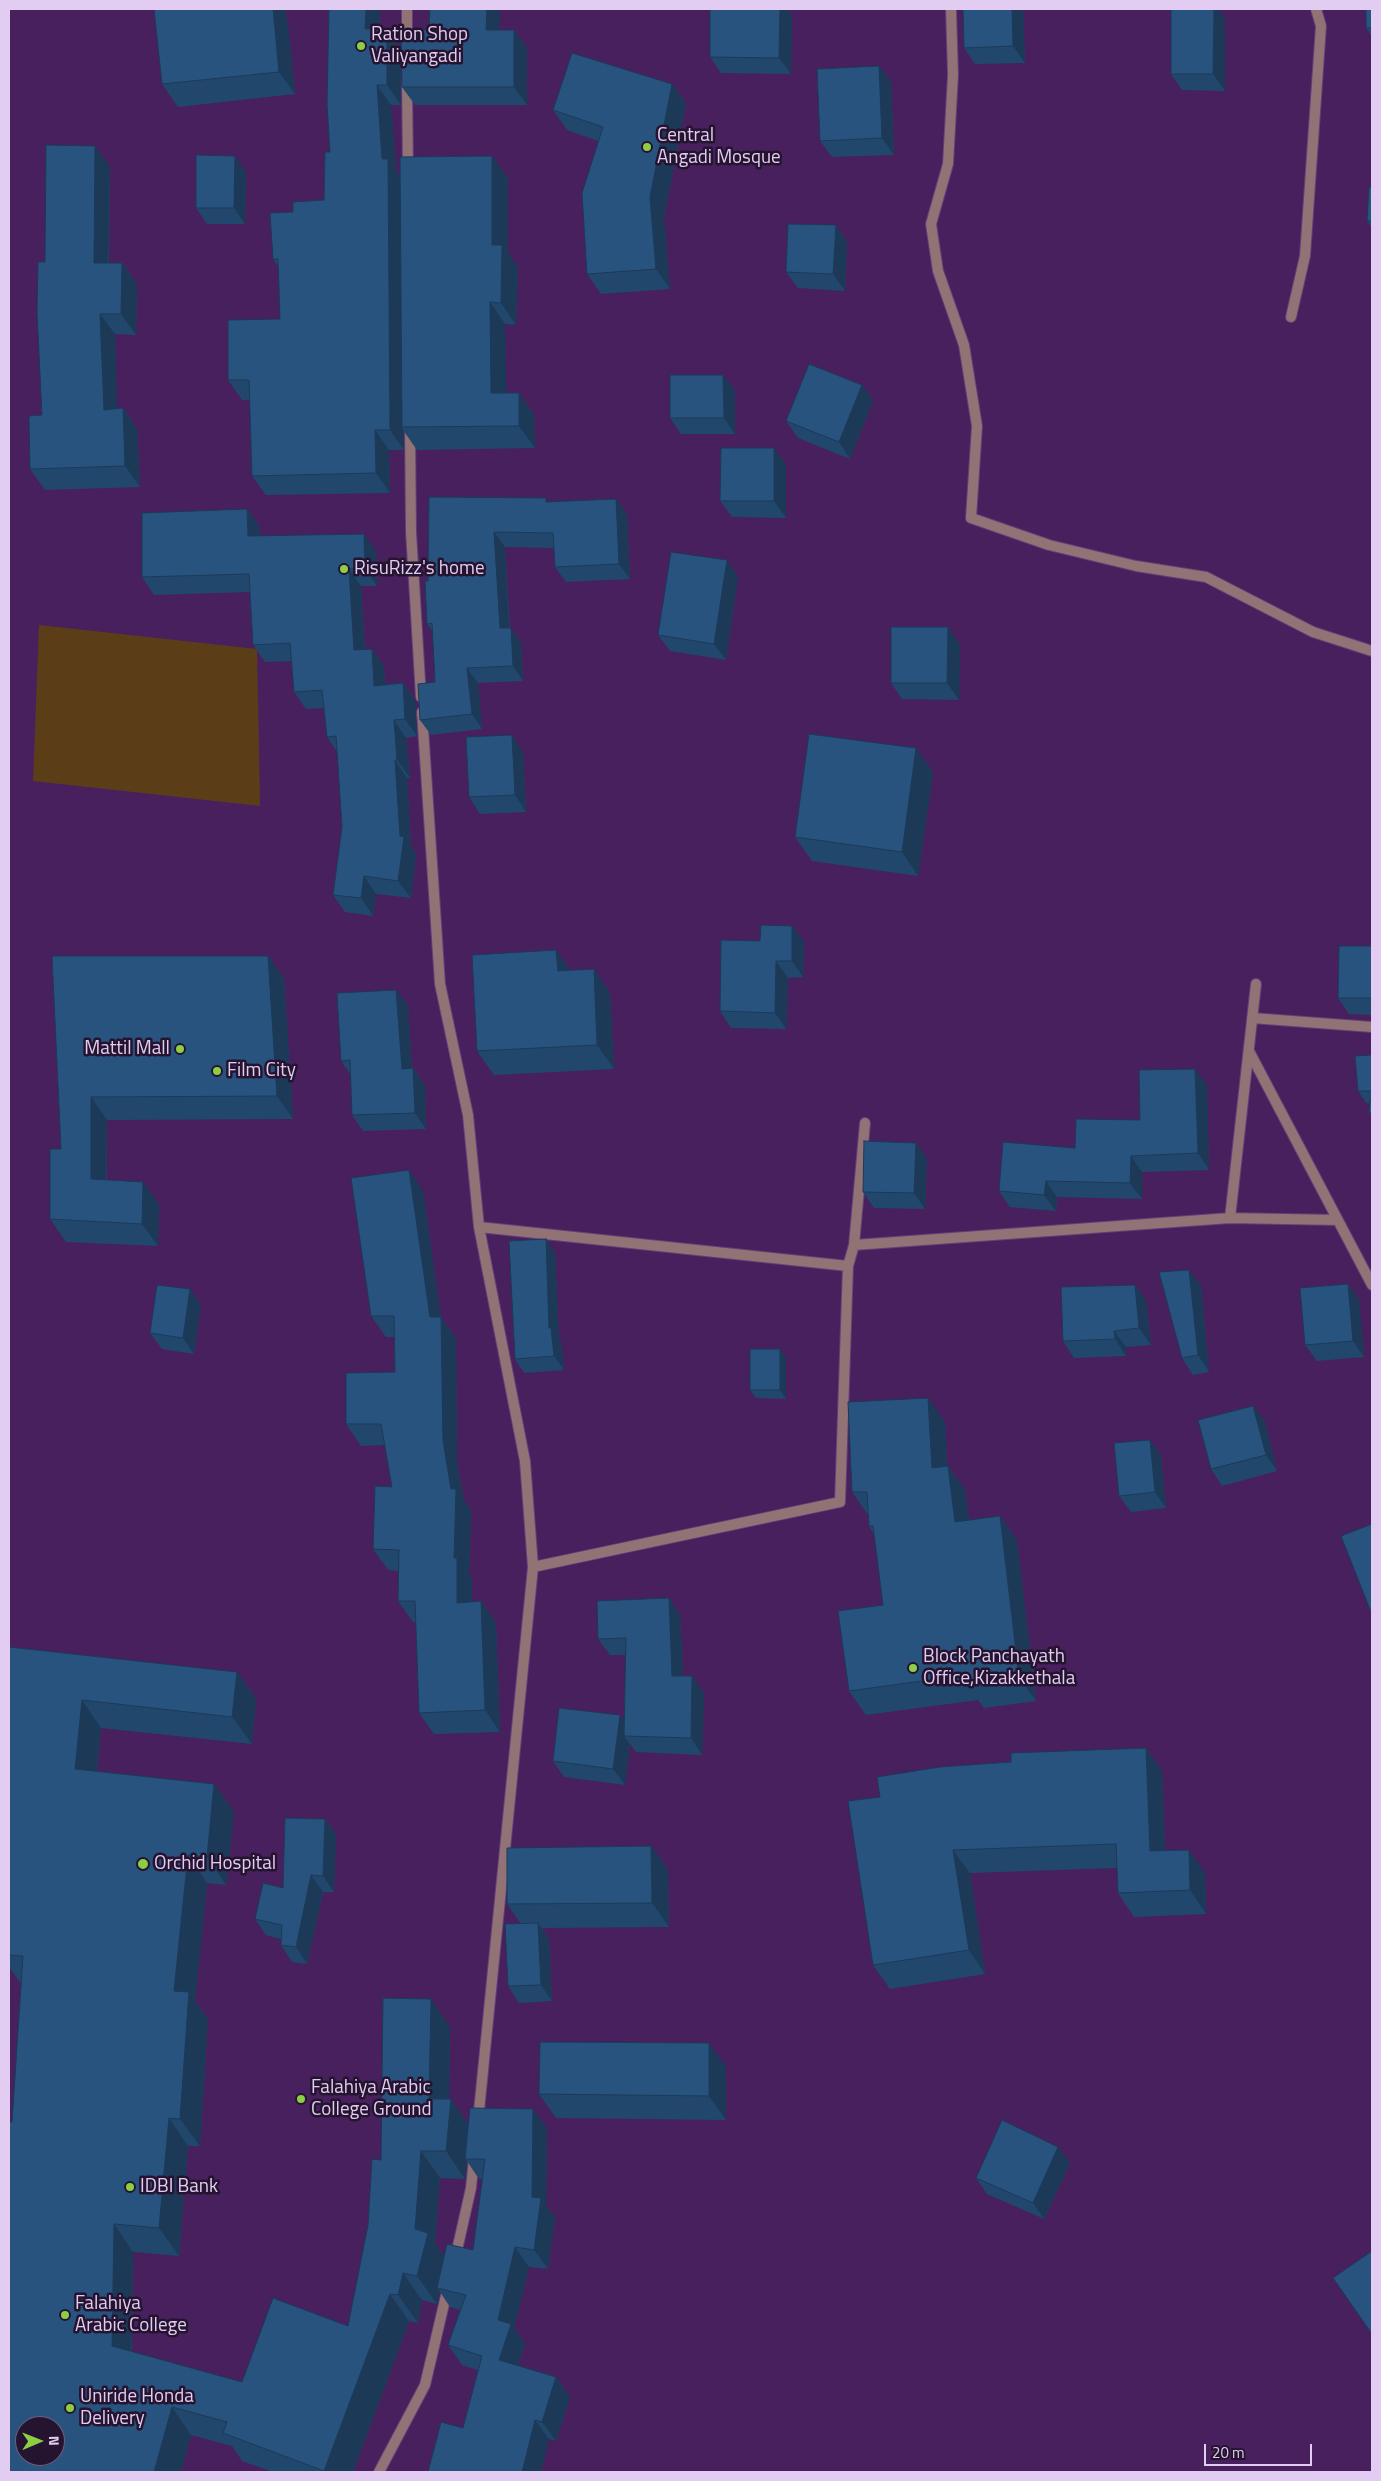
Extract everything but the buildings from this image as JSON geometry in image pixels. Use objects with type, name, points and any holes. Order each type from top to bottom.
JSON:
[{"type":"street","points":[[407,9],[407,56]]},
{"type":"street","points":[[950,9],[953,75],[948,164],[932,224],[938,271],[964,345],[977,426],[971,518],[1049,545],[1136,566],[1206,577],[1313,632],[1372,651]]},
{"type":"street","points":[[1291,317],[1305,256],[1322,26],[1316,9]]},
{"type":"street","points":[[407,75],[408,180]]},
{"type":"street","points":[[410,419],[411,532],[440,984],[468,1115],[479,1227],[525,1461],[533,1566],[477,2128]]},
{"type":"street","points":[[1230,1218],[1256,984]]},
{"type":"street","points":[[1252,1018],[1372,1028]]},
{"type":"street","points":[[1249,1051],[1372,1285]]},
{"type":"street","points":[[533,1566],[840,1502],[848,1266],[854,1245],[865,1122]]},
{"type":"street","points":[[854,1245],[1230,1218],[1338,1220]]},
{"type":"street","points":[[479,1227],[848,1266]]},
{"type":"street","points":[[380,2472],[425,2385],[471,2188],[475,2148]]},
{"type":"shaded area","points":[[39,625],[257,649],[260,806],[33,781]]},
{"type":"place","name":"Ration Shop Valiyangadi","points":[[361,46]]},
{"type":"place","name":"Central Angadi Mosque","points":[[647,147]]},
{"type":"place","name":"RisuRizz's home","points":[[344,569]]},
{"type":"place","name":"Mattil Mall","points":[[180,1049]]},
{"type":"place","name":"Film City","points":[[217,1071]]},
{"type":"place","name":"Block Panchayath Office,Kizakkethala","points":[[913,1668]]},
{"type":"place","name":"Orchid Hospital","points":[[143,1864]]},
{"type":"place","name":"Falahiya Arabic College Ground","points":[[301,2099]]},
{"type":"place","name":"IDBI Bank","points":[[130,2187]]},
{"type":"place","name":"Falahiya Arabic College","points":[[65,2315]]},
{"type":"place","name":"Uniride Honda Delivery","points":[[70,2408]]}]
